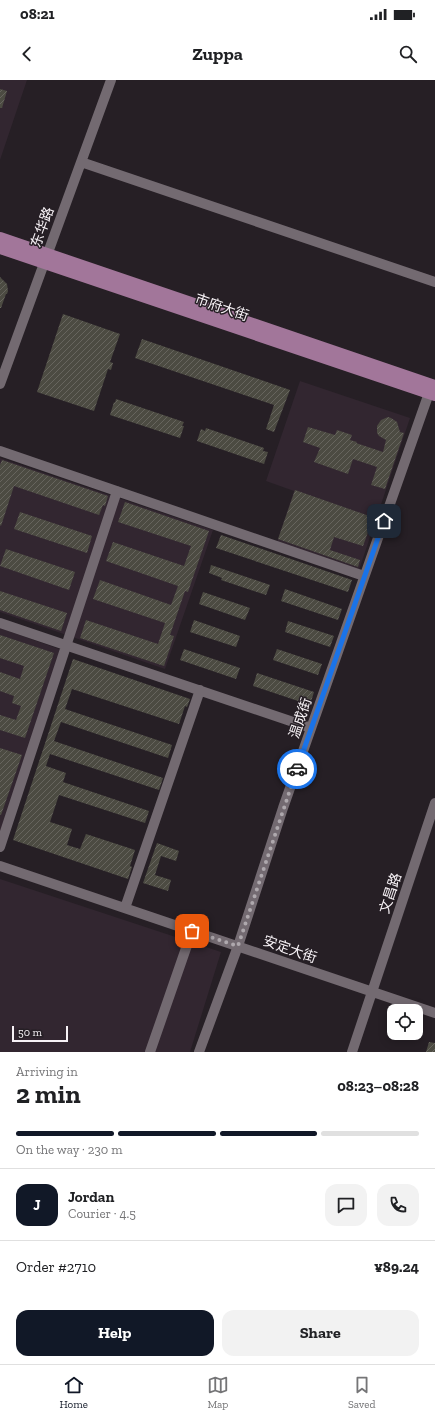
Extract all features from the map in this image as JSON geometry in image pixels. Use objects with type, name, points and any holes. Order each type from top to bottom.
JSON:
[{"type":"main road","name":"市府大街","points":[[0,238],[46,259]]},
{"type":"main road","name":"市府大街","points":[[0,248],[46,259],[433,387]]},
{"type":"street","name":"东华路","points":[[0,384],[111,80]]},
{"type":"street","points":[[81,162],[435,282]]},
{"type":"street","name":"温成街","points":[[200,1052],[238,946],[364,576],[433,387]]},
{"type":"street","points":[[0,451],[364,576]]},
{"type":"street","points":[[0,847],[117,491]]},
{"type":"street","points":[[0,623],[311,728]]},
{"type":"street","points":[[125,908],[200,690]]},
{"type":"street","name":"文昌路","points":[[352,1052],[435,803]]},
{"type":"street","name":"安定大街","points":[[0,866],[435,1013]]},
{"type":"street","points":[[150,1052],[192,931]]},
{"type":"shaded area","points":[[0,80],[27,80],[0,160]]},
{"type":"shaded area","points":[[300,381],[410,418],[359,570],[277,542],[294,491],[266,481]]},
{"type":"shaded area","points":[[0,458],[213,530],[165,669],[0,612]]},
{"type":"shaded area","points":[[0,628],[62,650],[0,832]]},
{"type":"shaded area","points":[[0,879],[221,952],[190,1052],[0,1052]]},
{"type":"building","points":[[0,89],[7,91],[2,108],[0,108]]},
{"type":"building","points":[[0,277],[7,284],[8,291],[1,308],[0,308]]},
{"type":"building","points":[[63,314],[120,334],[110,362],[113,363],[111,370],[108,369],[94,411],[37,392]]},
{"type":"building","points":[[142,339],[290,390],[274,432],[266,429],[274,405],[135,358]]},
{"type":"building","points":[[116,399],[184,422],[180,438],[110,415]]},
{"type":"building","points":[[388,417],[397,422],[400,432],[404,433],[385,489],[371,485],[377,467],[353,459],[348,474],[314,462],[320,448],[303,442],[308,427],[335,435],[337,430],[352,435],[350,440],[357,442],[356,443],[383,452],[386,440],[377,433],[377,426],[381,420]]},
{"type":"building","points":[[206,428],[264,448],[263,451],[268,452],[264,464],[197,441],[201,429],[205,431]]},
{"type":"building","points":[[2,460],[108,496],[105,506],[103,505],[99,515],[14,486],[1,526],[0,465]]},
{"type":"building","points":[[295,490],[375,518],[373,525],[371,524],[363,546],[334,537],[330,550],[360,560],[358,567],[278,539]]},
{"type":"building","points":[[125,502],[209,531],[188,592],[185,591],[170,635],[174,636],[164,666],[80,638],[86,620],[158,644],[165,623],[93,599],[100,580],[171,605],[178,586],[106,561],[113,542],[184,566],[191,546],[118,522]]},
{"type":"building","points":[[20,512],[92,536],[87,553],[14,529]]},
{"type":"building","points":[[221,535],[352,580],[348,592],[216,548]]},
{"type":"building","points":[[6,549],[75,572],[69,590],[0,566]]},
{"type":"building","points":[[211,565],[270,585],[266,595],[221,580],[222,578],[209,573]]},
{"type":"building","points":[[285,589],[342,609],[338,620],[281,601]]},
{"type":"building","points":[[0,591],[67,613],[61,631],[0,610]]},
{"type":"building","points":[[203,592],[250,608],[245,620],[199,604]]},
{"type":"building","points":[[194,620],[240,636],[236,647],[190,632]]},
{"type":"building","points":[[288,621],[334,636],[330,647],[285,632]]},
{"type":"building","points":[[0,635],[54,653],[25,738],[0,730],[0,715],[16,720],[21,706],[12,703],[14,696],[0,691],[0,672],[20,679],[24,666],[0,658]]},
{"type":"building","points":[[184,649],[240,668],[236,679],[180,660]]},
{"type":"building","points":[[277,649],[322,664],[318,675],[273,660]]},
{"type":"building","points":[[73,659],[190,699],[187,707],[185,706],[179,724],[72,689],[65,709],[172,745],[168,758],[61,722],[54,741],[163,778],[159,790],[50,754],[46,766],[66,773],[63,782],[149,811],[145,823],[59,795],[50,822],[72,829],[67,845],[80,849],[86,834],[135,850],[128,879],[13,840]]},
{"type":"building","points":[[257,673],[314,692],[310,705],[253,686]]},
{"type":"building","points":[[0,748],[22,755],[1,815],[0,815]]},
{"type":"building","points":[[157,843],[179,851],[176,861],[161,856],[155,875],[171,880],[168,891],[143,883]]},
{"type":"building","points":[[429,1042],[435,1043],[435,1052],[426,1052]]},
{"type":"way so far","points":[[192,931],[238,946],[297,769]]},
{"type":"route","points":[[297,769],[384,521]]}]
